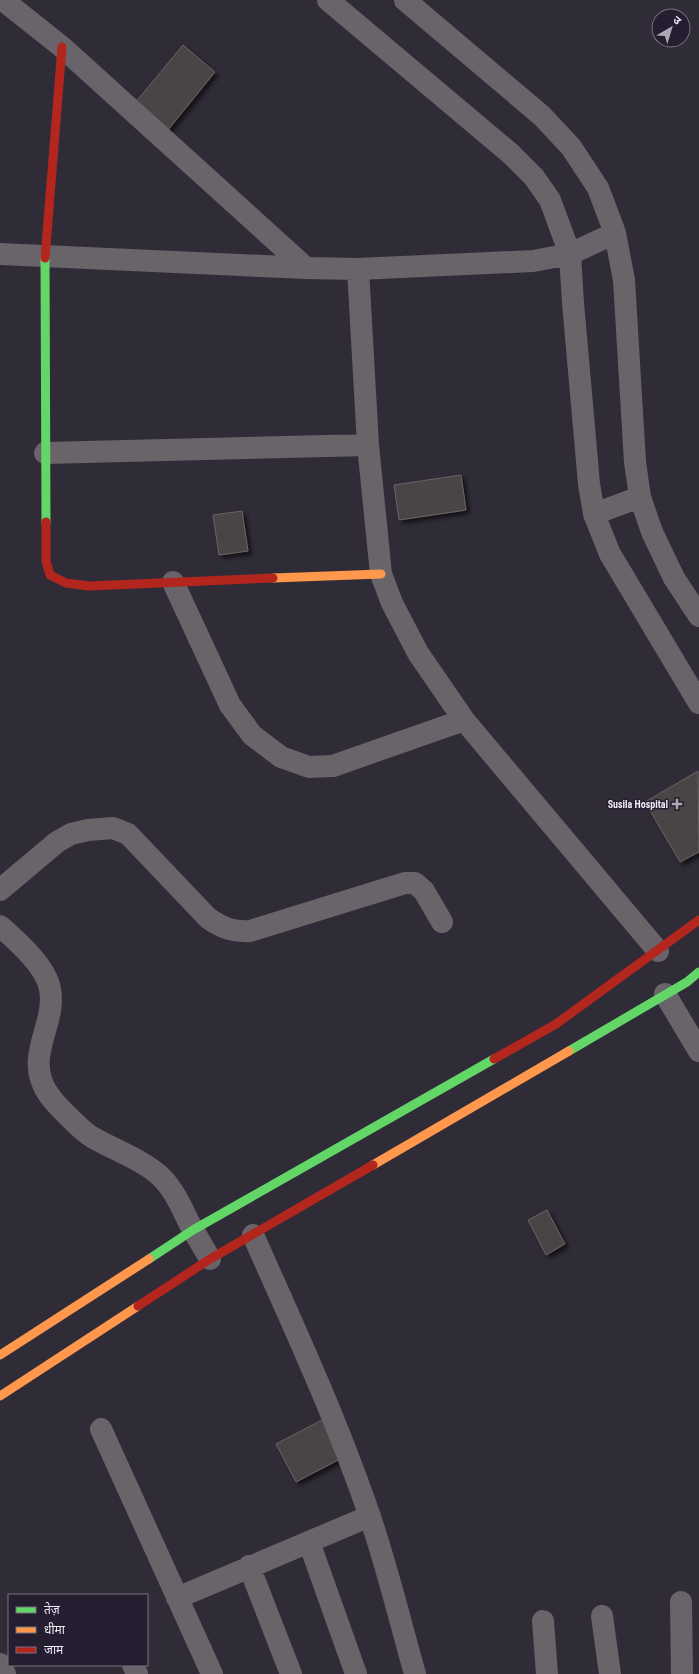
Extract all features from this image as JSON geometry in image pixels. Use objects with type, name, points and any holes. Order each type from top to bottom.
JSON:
[{"type":"main road","points":[[62,47],[45,256],[46,561],[50,575],[66,583],[89,586],[381,574]]},
{"type":"main road","points":[[0,1355],[193,1230],[556,1024],[699,920]]},
{"type":"main road","points":[[0,1396],[210,1259],[666,994],[699,972]]},
{"type":"street","points":[[3,0],[62,47],[306,268]]},
{"type":"street","points":[[328,0],[511,154],[534,177],[550,200],[570,254],[576,342],[589,484],[594,514],[610,554],[699,703]]},
{"type":"street","points":[[405,0],[542,116],[571,147],[598,188],[615,233],[624,280],[635,462],[640,497],[652,532],[674,578],[699,616]]},
{"type":"street","points":[[0,254],[358,269],[510,263],[538,260],[570,254],[615,233]]},
{"type":"street","points":[[358,269],[368,444],[381,574],[392,603],[418,653],[464,720],[658,951]]},
{"type":"street","points":[[45,453],[368,444]]},
{"type":"street","points":[[594,514],[640,497]]},
{"type":"street","points":[[173,582],[230,705],[252,735],[282,757],[309,766],[333,766],[464,720]]},
{"type":"street","points":[[0,890],[57,842],[71,834],[88,830],[113,828],[128,834],[208,918],[222,928],[238,932],[250,931],[405,882],[415,883],[424,891],[442,922]]},
{"type":"street","points":[[0,926],[17,941],[40,968],[50,989],[50,1012],[39,1056],[40,1076],[49,1095],[90,1136],[142,1163],[161,1177],[177,1198],[210,1259]]},
{"type":"street","points":[[666,994],[699,1051]]},
{"type":"street","points":[[253,1235],[325,1396],[370,1516],[415,1674]]},
{"type":"street","points":[[101,1429],[212,1674]]},
{"type":"street","points":[[177,1598],[249,1566],[370,1516]]},
{"type":"street","points":[[309,1542],[356,1674]]},
{"type":"street","points":[[249,1566],[291,1674]]},
{"type":"street","points":[[681,1602],[682,1674]]},
{"type":"street","points":[[602,1616],[610,1674]]},
{"type":"street","points":[[544,1621],[548,1674]]},
{"type":"street","points":[[0,1664],[5,1674]]},
{"type":"building","points":[[183,45],[215,72],[168,130],[135,103]]},
{"type":"building","points":[[461,475],[466,510],[399,520],[394,485]]},
{"type":"building","points":[[242,511],[248,551],[219,555],[213,515]]},
{"type":"building","points":[[698,771],[699,852],[680,862],[645,802]]},
{"type":"building","points":[[547,1210],[565,1244],[546,1255],[528,1220]]},
{"type":"building","points":[[324,1419],[344,1457],[296,1482],[276,1444]]},
{"type":"traffic: fast","points":[[45,258],[46,522]]},
{"type":"traffic: fast","points":[[569,1051],[687,982],[699,972]]},
{"type":"traffic: fast","points":[[149,1259],[193,1230],[494,1059]]},
{"type":"traffic: slow","points":[[273,578],[381,574]]},
{"type":"traffic: slow","points":[[373,1165],[569,1051]]},
{"type":"traffic: slow","points":[[0,1355],[149,1259]]},
{"type":"traffic: slow","points":[[0,1396],[138,1306]]},
{"type":"traffic: jam","points":[[45,258],[62,47]]},
{"type":"traffic: jam","points":[[46,522],[46,561],[50,575],[66,583],[89,586],[273,578]]},
{"type":"traffic: jam","points":[[494,1059],[556,1024],[699,920]]},
{"type":"traffic: jam","points":[[138,1306],[210,1259],[373,1165]]},
{"type":"place","name":"Susila Hospital","points":[[677,804]]}]
